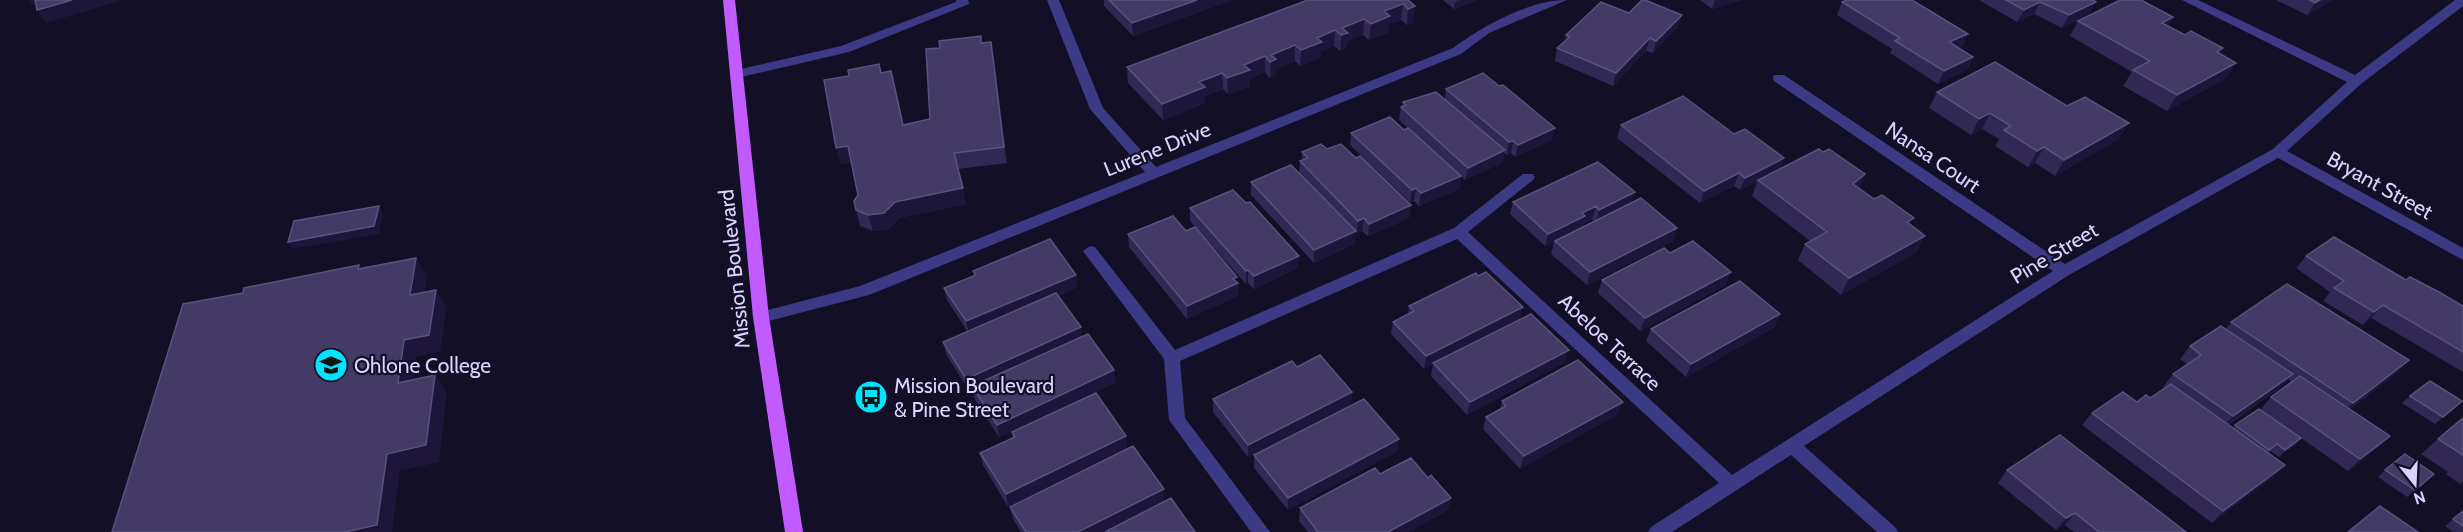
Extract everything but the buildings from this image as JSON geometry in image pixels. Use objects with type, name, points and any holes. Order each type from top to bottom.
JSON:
[{"type":"main road","name":"Mission Boulevard","points":[[729,0],[761,317],[790,518],[794,532]]},
{"type":"street","points":[[736,74],[845,49],[963,4],[962,0]]},
{"type":"street","name":"Lurene Drive","points":[[761,317],[864,291],[1457,51],[1485,30],[1561,0]]},
{"type":"street","points":[[2188,0],[2356,81]]},
{"type":"street","name":"Pine Street","points":[[1657,532],[2064,271],[2278,152],[2356,81],[2463,0]]},
{"type":"street","points":[[1057,1],[1097,109],[1154,174]]},
{"type":"street","name":"Nansa Court","points":[[1779,78],[2064,271]]},
{"type":"street","name":"Bryant Street","points":[[2278,152],[2463,255]]},
{"type":"street","points":[[1172,358],[1459,232],[1528,177]]},
{"type":"street","name":"Abeloe Terrace","points":[[1459,232],[1732,485]]},
{"type":"street","points":[[1090,251],[1172,358],[1177,420],[1261,532]]},
{"type":"street","points":[[1792,447],[1888,532]]},
{"type":"place","name":"Ohlone College","points":[[331,365]]},
{"type":"place","name":"Mission Boulevard & Pine Street","points":[[871,397]]}]
